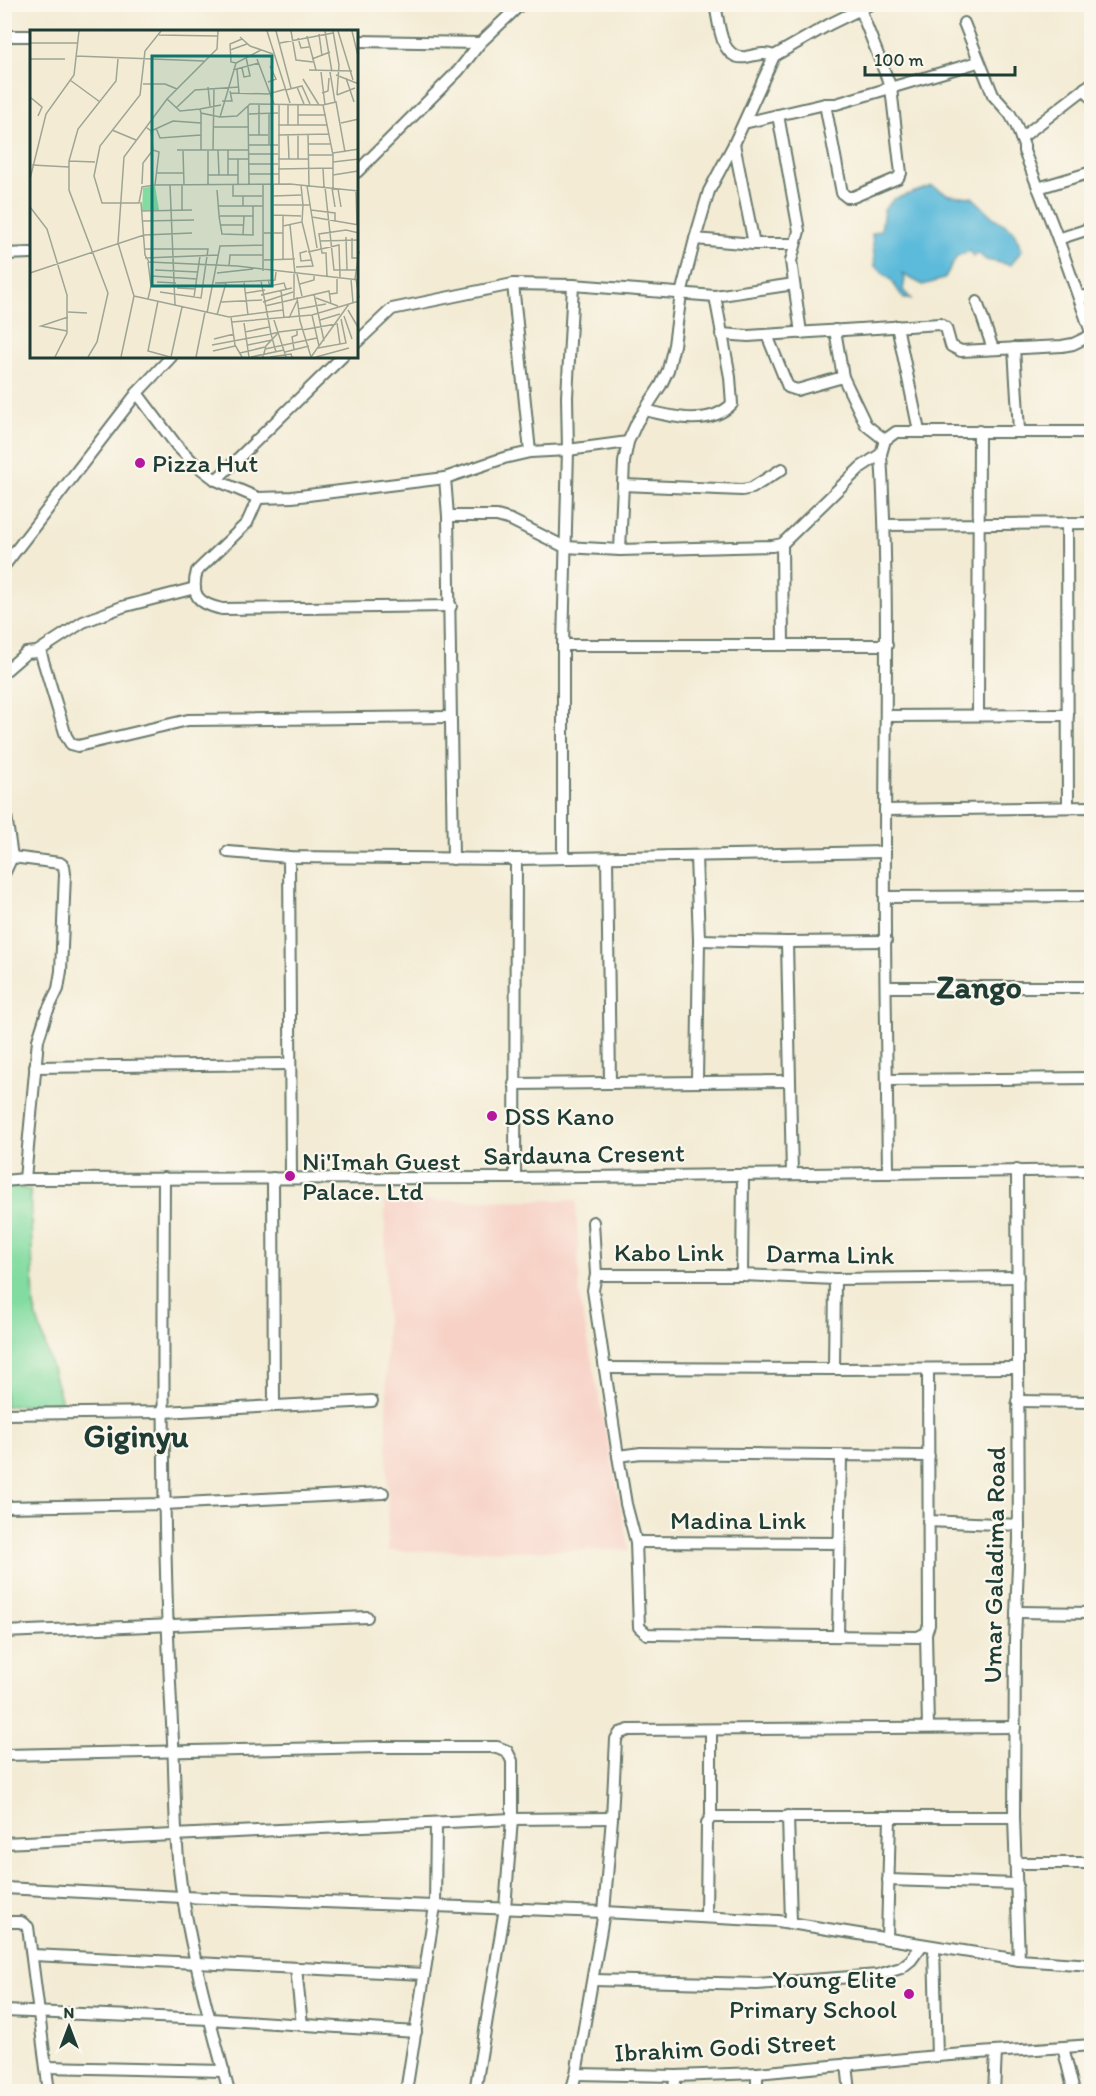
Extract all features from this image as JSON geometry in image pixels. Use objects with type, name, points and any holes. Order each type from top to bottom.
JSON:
[{"type":"street","points":[[358,171],[459,70],[480,43],[521,4]]},
{"type":"street","points":[[715,4],[726,50],[734,56],[744,57],[766,53],[774,56]]},
{"type":"street","points":[[620,550],[624,462],[628,442],[668,370],[681,294],[710,191],[774,56],[846,9],[866,7],[891,88],[901,173],[898,178],[853,197],[847,197],[842,193],[825,104]]},
{"type":"street","points":[[721,334],[767,335],[940,324],[946,328],[951,346],[962,351],[1062,346],[1073,344],[1092,335],[1021,138],[1010,114],[993,95],[964,23]]},
{"type":"street","points":[[4,36],[30,36]]},
{"type":"street","points":[[358,41],[480,43]]},
{"type":"street","points":[[744,123],[825,104],[836,104],[978,62]]},
{"type":"street","points":[[1021,138],[1088,86],[1092,99]]},
{"type":"street","points":[[778,115],[799,231],[791,261],[801,333]]},
{"type":"street","points":[[734,144],[754,244]]},
{"type":"street","points":[[1038,188],[1092,172]]},
{"type":"street","points":[[1058,238],[1092,228]]},
{"type":"street","points":[[695,239],[754,244],[794,244]]},
{"type":"street","points":[[4,254],[30,253]]},
{"type":"street","points":[[358,341],[392,309],[513,284],[573,285],[715,296],[794,284]]},
{"type":"street","points":[[513,284],[530,452]]},
{"type":"street","points":[[563,858],[563,645],[568,450],[567,397],[573,285]]},
{"type":"street","points":[[1079,298],[1092,294]]},
{"type":"street","points":[[645,410],[689,419],[719,413],[732,404],[733,398],[715,296]]},
{"type":"street","points":[[977,302],[993,349]]},
{"type":"street","points":[[897,326],[919,431]]},
{"type":"street","points":[[835,330],[843,377],[866,425],[885,440]]},
{"type":"street","points":[[767,335],[788,387],[797,390],[843,377]]},
{"type":"street","points":[[1014,348],[1019,431]]},
{"type":"street","points":[[4,566],[137,393],[170,358]]},
{"type":"street","points":[[216,480],[341,358]]},
{"type":"street","points":[[137,393],[177,446],[195,464],[216,480],[258,498],[292,497],[445,478],[530,452],[568,450],[628,442]]},
{"type":"street","points":[[978,715],[979,431]]},
{"type":"street","points":[[888,1173],[885,897],[887,645],[881,454],[885,440],[896,432],[1092,432]]},
{"type":"street","points":[[448,516],[497,516],[511,520],[565,547],[620,550],[772,546],[782,544],[861,467],[881,454]]},
{"type":"street","points":[[623,486],[742,490],[752,488],[782,469]]},
{"type":"street","points":[[445,478],[451,606],[450,717],[453,859]]},
{"type":"street","points":[[258,498],[247,523],[197,571],[194,582],[196,595],[204,605],[222,609],[451,606]]},
{"type":"street","points":[[1068,523],[1068,807]]},
{"type":"street","points":[[885,525],[1092,523]]},
{"type":"street","points":[[782,544],[783,645]]},
{"type":"street","points":[[4,672],[26,653],[37,651],[83,622],[122,608],[195,588]]},
{"type":"street","points":[[563,645],[887,645]]},
{"type":"street","points":[[37,651],[41,654],[66,736],[71,744],[78,746],[188,720],[450,717]]},
{"type":"street","points":[[886,716],[1068,715]]},
{"type":"street","points":[[4,802],[12,857],[4,873]]},
{"type":"street","points":[[885,810],[1092,807]]},
{"type":"street","points":[[228,852],[289,857],[516,859],[885,852]]},
{"type":"street","points":[[696,856],[699,940],[697,1081]]},
{"type":"street","points":[[12,857],[60,863],[64,866],[61,971],[58,989],[47,1012],[38,1040],[25,1179]]},
{"type":"street","points":[[289,857],[291,1177]]},
{"type":"street","points":[[607,858],[610,1083]]},
{"type":"street","points":[[515,1178],[516,859]]},
{"type":"street","points":[[885,897],[1092,897]]},
{"type":"street","points":[[699,940],[886,941]]},
{"type":"street","points":[[787,942],[792,1174]]},
{"type":"street","points":[[886,987],[1092,987]]},
{"type":"street","points":[[35,1067],[289,1064]]},
{"type":"street","points":[[887,1080],[1092,1078]]},
{"type":"street","points":[[514,1084],[789,1081]]},
{"type":"street","name":"Umar Galadima Road","points":[[1017,1170],[1019,1525],[1014,1817],[1019,1960]]},
{"type":"street","name":"Sardauna Cresent","points":[[4,1181],[291,1177],[515,1178],[1092,1170]]},
{"type":"street","name":"Darma Link","points":[[743,1174],[742,1275],[835,1279],[1018,1277]]},
{"type":"street","points":[[164,1178],[163,1412],[166,1625],[174,1751],[175,1835],[182,1897],[195,1963],[229,2091]]},
{"type":"street","points":[[273,1178],[274,1406]]},
{"type":"street","points":[[593,1222],[596,1275],[593,1290],[626,1504],[636,1542],[639,1627],[647,1634],[918,1637],[926,1633]]},
{"type":"street","name":"Kabo Link","points":[[596,1275],[742,1275]]},
{"type":"street","points":[[834,1368],[835,1279]]},
{"type":"street","points":[[605,1368],[928,1370],[1017,1368]]},
{"type":"street","points":[[928,1370],[929,1625],[926,1633],[928,1727]]},
{"type":"street","points":[[4,1414],[163,1412],[372,1401]]},
{"type":"street","points":[[1017,1401],[1092,1402]]},
{"type":"street","points":[[618,1456],[641,1453],[928,1456]]},
{"type":"street","points":[[838,1636],[841,1456]]},
{"type":"street","points":[[4,1507],[164,1504],[383,1494]]},
{"type":"street","points":[[928,1521],[1019,1525]]},
{"type":"street","name":"Madina Link","points":[[636,1542],[839,1543]]},
{"type":"street","points":[[1016,1612],[1092,1613]]},
{"type":"street","points":[[4,1632],[367,1617]]},
{"type":"street","points":[[571,2091],[576,2074],[604,1912],[616,1739],[620,1733],[629,1730],[1015,1726]]},
{"type":"street","points":[[706,1917],[707,1823],[711,1817],[711,1730]]},
{"type":"street","points":[[4,1755],[379,1747],[497,1748],[507,1751],[512,1761],[512,1819],[505,1908],[475,2091]]},
{"type":"street","points":[[788,1816],[791,1922]]},
{"type":"street","points":[[711,1817],[1014,1817]]},
{"type":"street","points":[[886,1939],[890,1817]]},
{"type":"street","points":[[4,1843],[512,1819],[612,1818]]},
{"type":"street","points":[[406,2091],[435,1906],[436,1824]]},
{"type":"street","points":[[1016,1863],[1092,1863]]},
{"type":"street","points":[[888,1880],[1017,1884]]},
{"type":"street","points":[[4,1888],[182,1897],[604,1912],[791,1922],[1019,1960],[1092,1965]]},
{"type":"street","points":[[4,1922],[21,1922],[28,1927],[49,2091]]},
{"type":"street","points":[[593,1980],[757,1984],[879,1975],[901,1968],[922,1945]]},
{"type":"street","points":[[934,1947],[937,2056]]},
{"type":"street","points":[[33,1955],[424,1974]]},
{"type":"street","points":[[297,1968],[302,2025]]},
{"type":"street","points":[[4,2011],[210,2019],[416,2032]]},
{"type":"street","name":"Ibrahim Godi Street","points":[[576,2074],[676,2076],[757,2073],[937,2056],[1092,2045]]},
{"type":"street","points":[[1063,2047],[1074,2091]]},
{"type":"street","points":[[994,2091],[996,2052]]},
{"type":"street","points":[[847,2064],[850,2091]]},
{"type":"street","points":[[46,2067],[224,2071]]},
{"type":"street","points":[[757,2073],[757,2091]]},
{"type":"street","points":[[673,2091],[676,2076]]},
{"type":"shaded area","points":[[576,1200],[580,1300],[629,1550],[388,1551],[385,1201]]},
{"type":"green space","points":[[4,1188],[30,1190],[34,1307],[62,1403],[5,1406]]},
{"type":"water","points":[[932,186],[949,195],[972,197],[994,218],[1013,230],[1022,250],[1011,265],[986,260],[978,253],[974,257],[970,251],[957,256],[944,279],[923,285],[902,274],[905,279],[903,290],[911,299],[904,299],[891,280],[875,266],[872,234],[881,230],[884,210],[894,199]]},
{"type":"place","name":"Pizza Hut","points":[[140,463]]},
{"type":"place","name":"DSS Kano","points":[[492,1116]]},
{"type":"place","name":"Ni'Imah Guest Palace. Ltd","points":[[290,1176]]},
{"type":"place","name":"Young Elite Primary School","points":[[909,1994]]},
{"type":"district","name":"Zango","points":[[979,987]]},
{"type":"district","name":"Giginyu","points":[[136,1436]]}]
